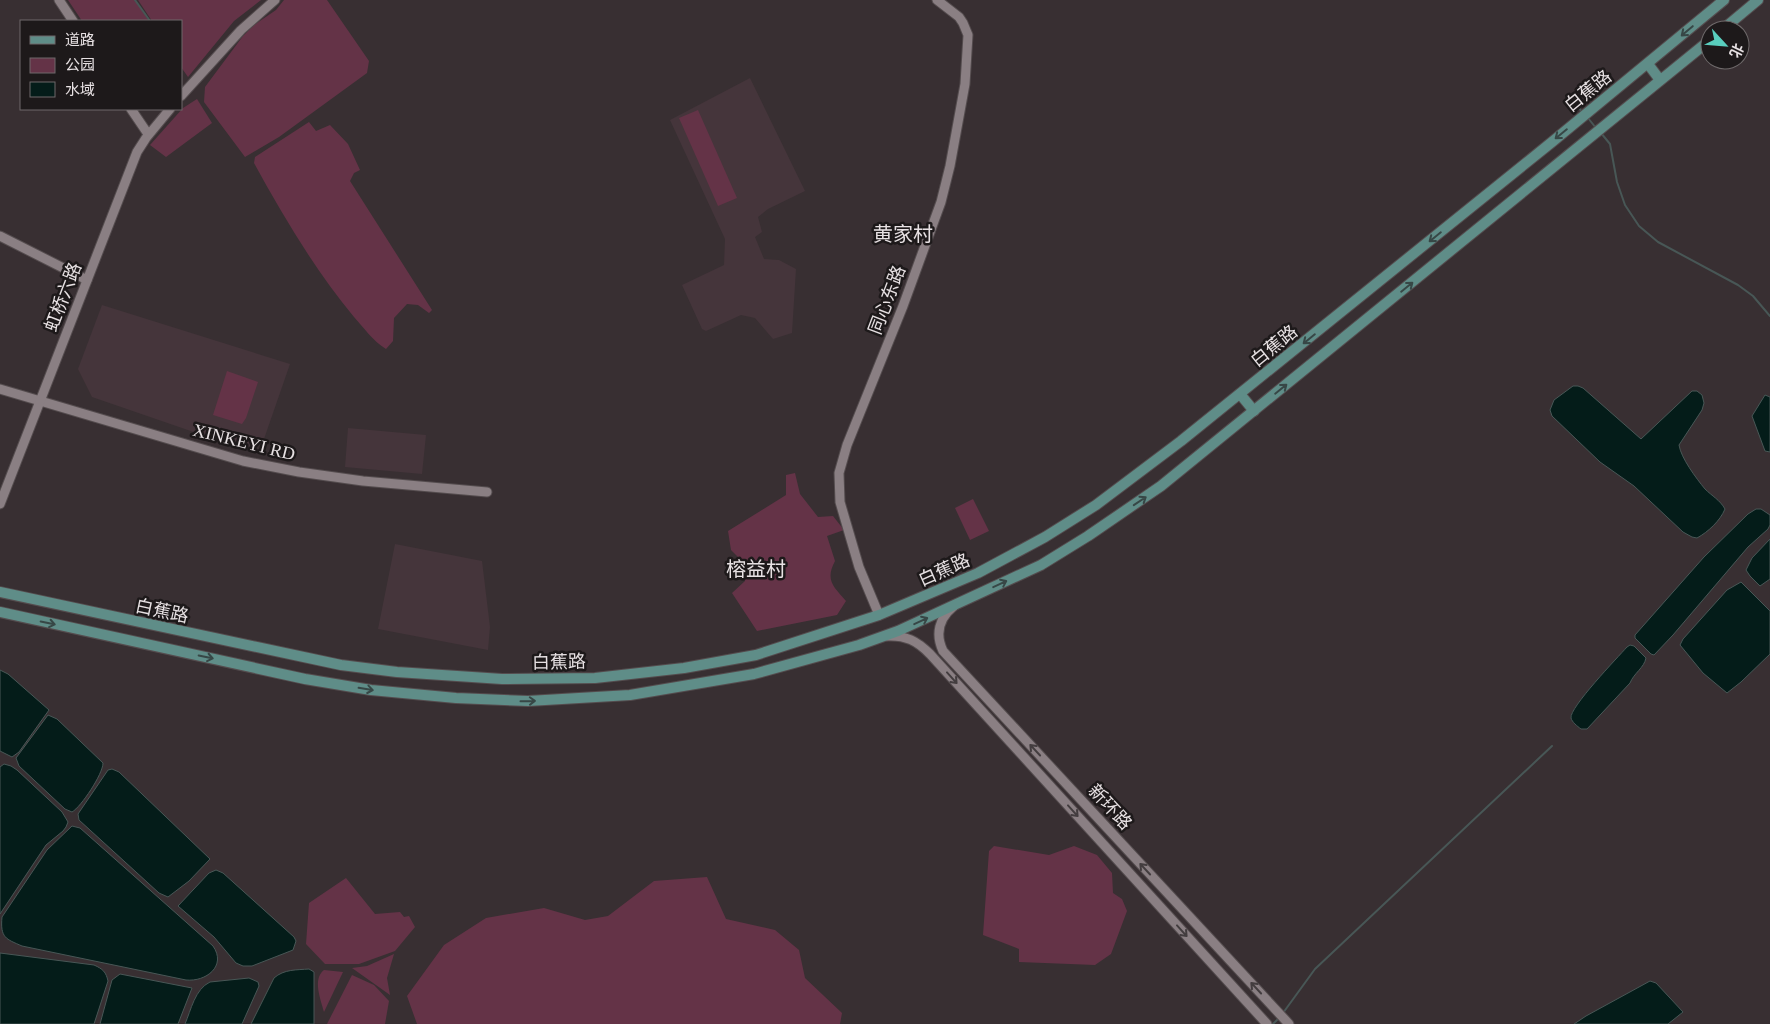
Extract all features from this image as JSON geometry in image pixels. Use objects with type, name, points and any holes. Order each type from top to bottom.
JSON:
[{"type":"main road","name":"白蕉路","points":[[0,592],[341,665],[397,672],[502,679],[596,678],[693,666],[756,655],[878,615],[978,573],[1045,537],[1096,505],[1240,394],[1648,64],[1724,0]]},
{"type":"main road","points":[[1734,20],[1758,0]]},
{"type":"main road","name":"白蕉路","points":[[0,612],[295,677],[371,690],[456,698],[528,701],[630,695],[754,674],[859,645],[885,636],[1041,565],[1088,536],[1161,486],[1700,48]]},
{"type":"main road","points":[[1648,64],[1660,80]]},
{"type":"main road","points":[[1240,394],[1254,411]]},
{"type":"street","points":[[59,0],[72,20]]},
{"type":"street","points":[[182,95],[240,30],[275,0]]},
{"type":"street","name":"同心东路","points":[[878,615],[859,567],[840,502],[839,473],[941,202],[950,166],[965,84],[968,36],[963,22],[937,0]]},
{"type":"street","points":[[132,110],[148,134]]},
{"type":"street","name":"虹桥六路","points":[[0,504],[137,152],[148,134],[169,110]]},
{"type":"street","points":[[0,236],[87,280]]},
{"type":"street","name":"XINKEYI RD","points":[[0,389],[252,463],[298,472],[364,481],[487,492]]},
{"type":"street","points":[[943,651],[938,638],[940,624],[956,604]]},
{"type":"street","name":"新环路","points":[[885,636],[910,638],[930,654],[1267,1024]]},
{"type":"street","points":[[930,654],[929,650],[933,645],[936,645],[943,651]]},
{"type":"street","name":"新环路","points":[[943,651],[1289,1024]]},
{"type":"shaded area","points":[[750,78],[805,191],[768,209],[758,217],[762,232],[755,237],[764,259],[779,260],[796,269],[792,333],[773,339],[755,318],[741,315],[706,331],[702,329],[682,285],[724,265],[725,239],[670,120]]},
{"type":"shaded area","points":[[102,305],[290,364],[264,439],[243,449],[92,397],[78,369]]},
{"type":"shaded area","points":[[348,428],[426,435],[422,474],[345,467]]},
{"type":"shaded area","points":[[395,544],[482,561],[490,627],[488,650],[378,629]]},
{"type":"green space","points":[[68,0],[135,0],[148,20],[81,20]]},
{"type":"green space","points":[[138,0],[261,0],[234,21],[188,77],[182,68],[182,20],[151,20]]},
{"type":"green space","points":[[284,0],[327,0],[369,61],[367,73],[279,137],[245,157],[204,102],[205,87],[243,36],[254,25],[276,10]]},
{"type":"green space","points":[[197,99],[212,123],[166,157],[150,145],[183,108]]},
{"type":"green space","points":[[698,110],[737,198],[718,206],[679,118]]},
{"type":"green space","points":[[309,122],[316,131],[330,125],[348,144],[360,170],[354,173],[350,181],[432,310],[429,313],[418,305],[407,304],[394,318],[393,341],[386,349],[365,330],[326,281],[288,223],[254,163],[255,157]]},
{"type":"green space","points":[[227,371],[258,382],[246,418],[242,424],[213,415]]},
{"type":"green space","points":[[795,473],[800,494],[818,517],[833,516],[844,530],[827,536],[835,561],[831,573],[832,582],[846,601],[837,615],[757,631],[732,593],[745,581],[744,563],[731,550],[728,531],[786,495],[786,475]]},
{"type":"green space","points":[[973,499],[989,531],[970,540],[955,508]]},
{"type":"green space","points":[[994,846],[1049,855],[1074,846],[1097,855],[1112,873],[1113,893],[1122,899],[1127,911],[1111,954],[1095,965],[1019,962],[1019,949],[983,935],[989,851]]},
{"type":"green space","points":[[707,877],[726,919],[775,930],[799,950],[805,978],[842,1013],[840,1024],[417,1024],[407,996],[444,945],[486,918],[544,908],[585,920],[608,916],[654,881]]},
{"type":"green space","points":[[346,878],[375,914],[400,912],[404,917],[409,916],[415,927],[395,951],[359,964],[325,964],[306,944],[309,903]]},
{"type":"green space","points":[[394,954],[387,978],[390,995],[352,968],[367,966]]},
{"type":"green space","points":[[324,970],[343,972],[324,1012],[318,984],[320,974]]},
{"type":"green space","points":[[352,975],[374,985],[389,1001],[385,1024],[327,1024]]},
{"type":"water","points":[[1573,386],[1583,388],[1641,439],[1692,391],[1697,391],[1702,395],[1704,403],[1702,410],[1679,445],[1693,474],[1725,509],[1713,526],[1697,538],[1683,532],[1634,486],[1600,462],[1552,416],[1550,410],[1554,400]]},
{"type":"water","points":[[1765,395],[1770,397],[1770,452],[1765,451],[1752,416]]},
{"type":"water","points":[[1756,509],[1761,509],[1770,515],[1768,529],[1748,547],[1673,635],[1654,655],[1651,654],[1635,638],[1635,635],[1704,557],[1748,514]]},
{"type":"water","points":[[1770,539],[1770,579],[1760,586],[1746,570],[1752,558]]},
{"type":"water","points":[[1741,582],[1770,611],[1770,654],[1727,693],[1703,673],[1680,645],[1683,639],[1727,590]]},
{"type":"water","points":[[1630,645],[1634,646],[1646,658],[1643,665],[1630,683],[1587,729],[1581,729],[1571,718],[1572,712],[1595,682]]},
{"type":"water","points":[[0,670],[8,674],[49,710],[19,752],[12,757],[0,751]]},
{"type":"water","points":[[48,715],[57,719],[103,763],[91,790],[81,804],[72,812],[65,809],[19,766],[16,758]]},
{"type":"water","points":[[4,764],[17,770],[62,812],[68,822],[63,831],[46,845],[0,914],[0,767]]},
{"type":"water","points":[[112,769],[119,772],[210,859],[189,881],[168,897],[159,893],[79,820],[78,814],[108,770]]},
{"type":"water","points":[[72,826],[80,828],[213,946],[218,960],[212,971],[201,978],[186,980],[22,946],[5,937],[2,929],[2,917],[47,850]]},
{"type":"water","points":[[216,870],[223,873],[294,937],[296,941],[293,950],[252,966],[243,966],[236,963],[214,937],[178,906],[209,873]]},
{"type":"water","points":[[0,953],[94,965],[102,969],[108,981],[94,1024],[0,1024]]},
{"type":"water","points":[[309,969],[314,972],[314,1024],[251,1024],[274,978],[286,971]]},
{"type":"water","points":[[120,974],[192,988],[178,1024],[100,1024],[112,980]]},
{"type":"water","points":[[249,978],[258,982],[259,986],[242,1024],[185,1024],[194,1000],[205,985],[210,982]]},
{"type":"water","points":[[1650,981],[1656,983],[1683,1012],[1668,1024],[1574,1024],[1586,1016]]},
{"type":"waterway","points":[[135,0],[149,20]]},
{"type":"waterway","points":[[1574,102],[1583,113]]},
{"type":"waterway","points":[[1588,118],[1596,128]]},
{"type":"waterway","points":[[1601,133],[1610,144],[1617,182],[1625,205],[1639,226],[1658,242],[1738,285],[1753,296],[1770,316]]},
{"type":"waterway","points":[[1283,1013],[1315,969],[1552,746]]},
{"type":"waterway","points":[[1273,1024],[1280,1017]]},
{"type":"district","name":"黄家村","points":[[903,234]]},
{"type":"district","name":"榕益村","points":[[756,569]]}]
